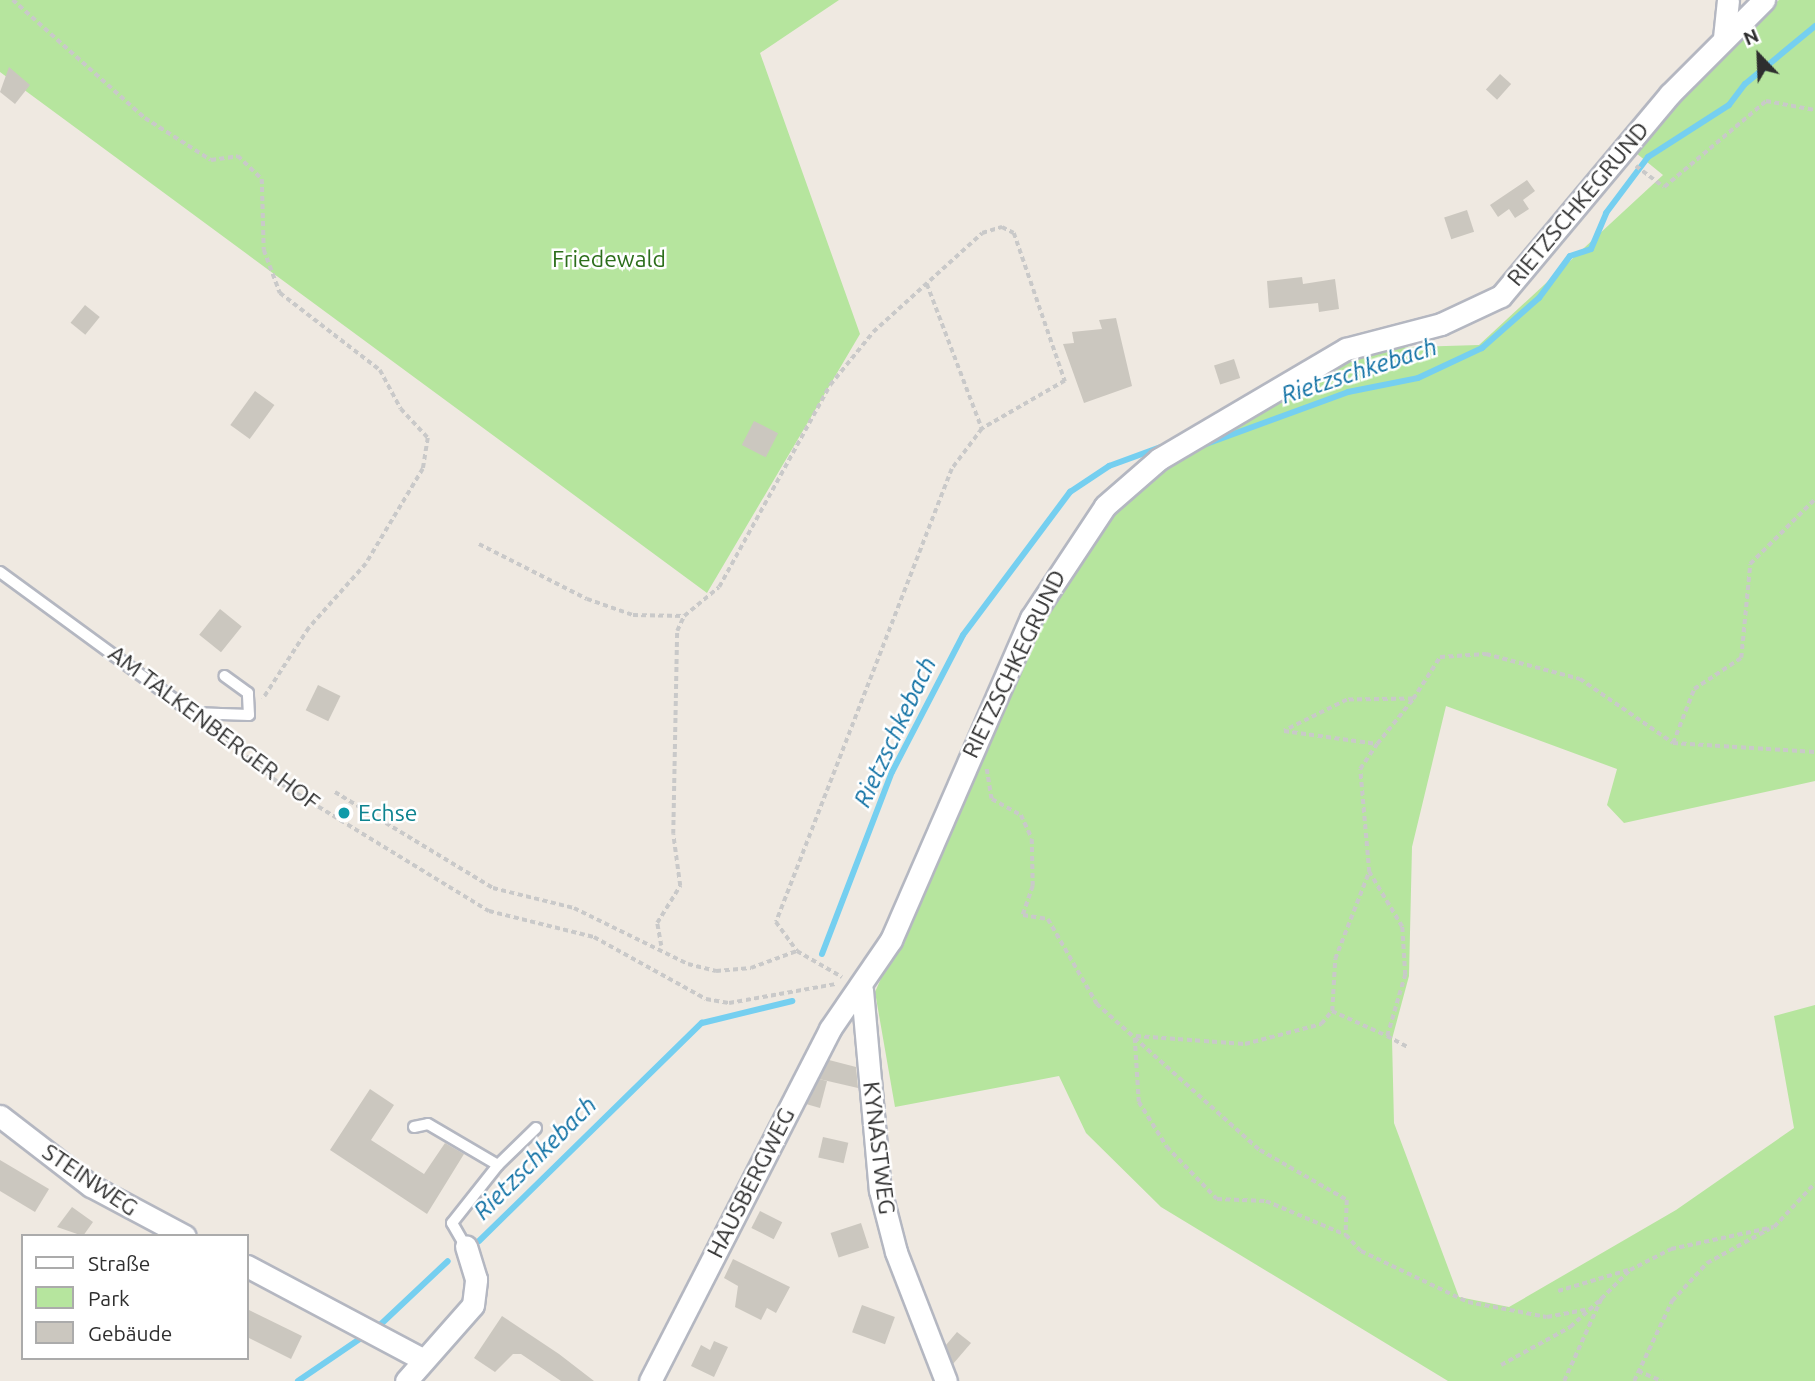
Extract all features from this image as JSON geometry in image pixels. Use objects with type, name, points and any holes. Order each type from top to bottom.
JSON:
[{"type":"street","points":[[1724,38],[1728,0]]},
{"type":"street","name":"RIETZSCHKEGRUND","points":[[862,990],[891,940],[1031,618],[1105,506],[1159,459],[1346,349],[1441,324],[1501,296],[1619,153],[1724,38],[1764,0]]},
{"type":"street","name":"HAUSBERGWEG","points":[[650,1381],[830,1029],[862,990]]},
{"type":"street","name":"KYNASTWEG","points":[[862,990],[880,1190],[896,1252],[946,1381]]},
{"type":"street","name":"STEINWEG","points":[[0,1116],[91,1186],[180,1234]]},
{"type":"street","points":[[406,1381],[473,1305],[477,1279],[466,1247]]},
{"type":"street","points":[[248,1267],[424,1360]]},
{"type":"lane","name":"AM TALKENBERGER HOF","points":[[0,572],[193,713]]},
{"type":"lane","points":[[193,713],[249,715],[248,693],[225,676]]},
{"type":"lane","points":[[414,1127],[428,1124],[498,1165]]},
{"type":"lane","points":[[466,1247],[452,1223],[498,1165],[536,1128]]},
{"type":"path","points":[[13,0],[145,118],[211,160],[238,156],[262,179],[264,250],[280,293],[380,370],[401,409],[428,438],[423,469],[366,564],[309,628],[265,697]]},
{"type":"path","points":[[1619,153],[1664,187],[1766,101],[1815,110]]},
{"type":"path","points":[[661,946],[657,923],[680,886],[673,834],[677,631],[684,616],[719,587],[830,385],[873,332],[982,233],[1002,226],[1014,233],[1065,381],[982,429],[952,469],[776,922],[797,951],[862,990]]},
{"type":"path","points":[[926,283],[982,429]]},
{"type":"path","points":[[1673,743],[1693,689],[1741,658],[1750,564],[1815,499]]},
{"type":"path","points":[[479,544],[587,600],[633,615],[684,616]]},
{"type":"path","points":[[1387,1035],[1405,975],[1402,927],[1369,872],[1360,769],[1413,699],[1440,657],[1486,654],[1580,679],[1673,743],[1815,752]]},
{"type":"path","points":[[1377,744],[1284,731],[1347,701],[1413,699]]},
{"type":"path","name":"AM TALKENBERGER HOF","points":[[193,713],[275,780],[448,888],[521,923],[594,937],[706,999],[729,1003],[839,983],[862,990]]},
{"type":"path","points":[[981,733],[992,799],[1021,815],[1032,839],[1033,886],[1023,915],[1048,919],[1097,1004],[1260,1150],[1348,1200],[1346,1235]]},
{"type":"path","points":[[335,792],[492,888],[574,908],[661,946],[688,964],[716,971],[751,968],[797,951]]},
{"type":"path","points":[[1134,1036],[1245,1044],[1321,1024],[1332,1011],[1335,959],[1369,872]]},
{"type":"path","points":[[1332,1011],[1408,1047]]},
{"type":"path","points":[[1134,1036],[1139,1102],[1167,1147],[1217,1199],[1266,1201],[1346,1235],[1361,1251],[1468,1301],[1547,1317],[1588,1309]]},
{"type":"path","points":[[1634,1381],[1672,1301],[1707,1263],[1774,1227],[1815,1183]]},
{"type":"path","points":[[1558,1291],[1630,1270],[1671,1249],[1774,1227]]},
{"type":"path","points":[[1501,1365],[1588,1309],[1630,1270]]},
{"type":"path","points":[[1564,1381],[1601,1299]]},
{"type":"path","points":[[1638,1371],[1662,1381]]},
{"type":"green space","name":"Friedewald","points":[[0,0],[839,0],[760,53],[860,334],[707,593],[0,72]]},
{"type":"green space","points":[[1779,0],[1815,0],[1815,781],[1624,823],[1607,805],[1617,769],[1446,706],[1412,847],[1409,976],[1392,1039],[1394,1123],[1459,1297],[1509,1307],[1676,1210],[1794,1128],[1774,1016],[1815,1005],[1815,1381],[1448,1381],[1161,1207],[1086,1133],[1059,1076],[895,1107],[875,992],[1073,546],[1105,506],[1346,349],[1479,345],[1663,175],[1636,153],[1725,47]]},
{"type":"building","points":[[9,67],[30,85],[15,104],[0,92]]},
{"type":"building","points":[[1500,74],[1511,84],[1497,100],[1486,90]]},
{"type":"building","points":[[1527,180],[1535,191],[1523,200],[1529,209],[1515,218],[1509,209],[1498,217],[1490,205]]},
{"type":"building","points":[[1467,210],[1474,232],[1451,239],[1444,217]]},
{"type":"building","points":[[1302,277],[1303,284],[1335,279],[1339,309],[1319,312],[1318,303],[1269,308],[1267,281]]},
{"type":"building","points":[[85,305],[100,317],[85,335],[71,323]]},
{"type":"building","points":[[1116,318],[1132,386],[1084,403],[1063,344],[1074,343],[1072,332],[1102,329],[1099,320]]},
{"type":"building","points":[[1234,359],[1240,378],[1220,385],[1214,365]]},
{"type":"building","points":[[255,391],[274,405],[250,439],[230,425]]},
{"type":"building","points":[[754,421],[778,433],[766,457],[742,445]]},
{"type":"building","points":[[220,609],[242,627],[221,652],[199,635]]},
{"type":"building","points":[[318,685],[340,696],[328,721],[306,710]]},
{"type":"building","points":[[829,1060],[856,1067],[858,1088],[819,1079]]},
{"type":"building","points":[[819,1079],[827,1081],[820,1108],[806,1104]]},
{"type":"building","points":[[370,1089],[394,1105],[371,1140],[424,1174],[445,1143],[464,1154],[427,1214],[330,1150]]},
{"type":"building","points":[[823,1137],[848,1143],[844,1163],[818,1157]]},
{"type":"building","points":[[0,1160],[49,1189],[35,1212],[0,1191]]},
{"type":"building","points":[[72,1207],[93,1222],[84,1234],[57,1227]]},
{"type":"building","points":[[760,1211],[782,1222],[774,1239],[751,1228]]},
{"type":"building","points":[[861,1223],[869,1248],[839,1258],[831,1233]]},
{"type":"building","points":[[733,1259],[790,1287],[776,1313],[767,1308],[761,1320],[735,1307],[738,1286],[724,1278]]},
{"type":"building","points":[[862,1305],[895,1317],[885,1344],[852,1332]]},
{"type":"building","points":[[248,1309],[302,1336],[291,1359],[248,1338]]},
{"type":"building","points":[[502,1316],[594,1381],[561,1381],[521,1354],[513,1354],[495,1372],[474,1358]]},
{"type":"building","points":[[957,1332],[971,1343],[953,1364],[946,1345]]},
{"type":"building","points":[[714,1341],[728,1347],[714,1377],[691,1366],[701,1345],[710,1350]]},
{"type":"waterway","name":"Rietzschkebach","points":[[1198,447],[1348,392],[1418,378],[1482,348],[1539,298],[1570,256],[1591,249],[1606,213],[1648,157],[1729,105],[1745,84],[1815,26]]},
{"type":"waterway","name":"Rietzschkebach","points":[[822,954],[892,772],[963,635],[1070,492],[1109,466],[1161,447]]},
{"type":"waterway","name":"Rietzschkebach","points":[[479,1241],[702,1023],[792,1001]]},
{"type":"waterway","name":"Rietzschkebach","points":[[380,1325],[448,1261]]},
{"type":"waterway","name":"Rietzschkebach","points":[[298,1381],[367,1334]]},
{"type":"place","name":"Echse","points":[[344,813]]}]
